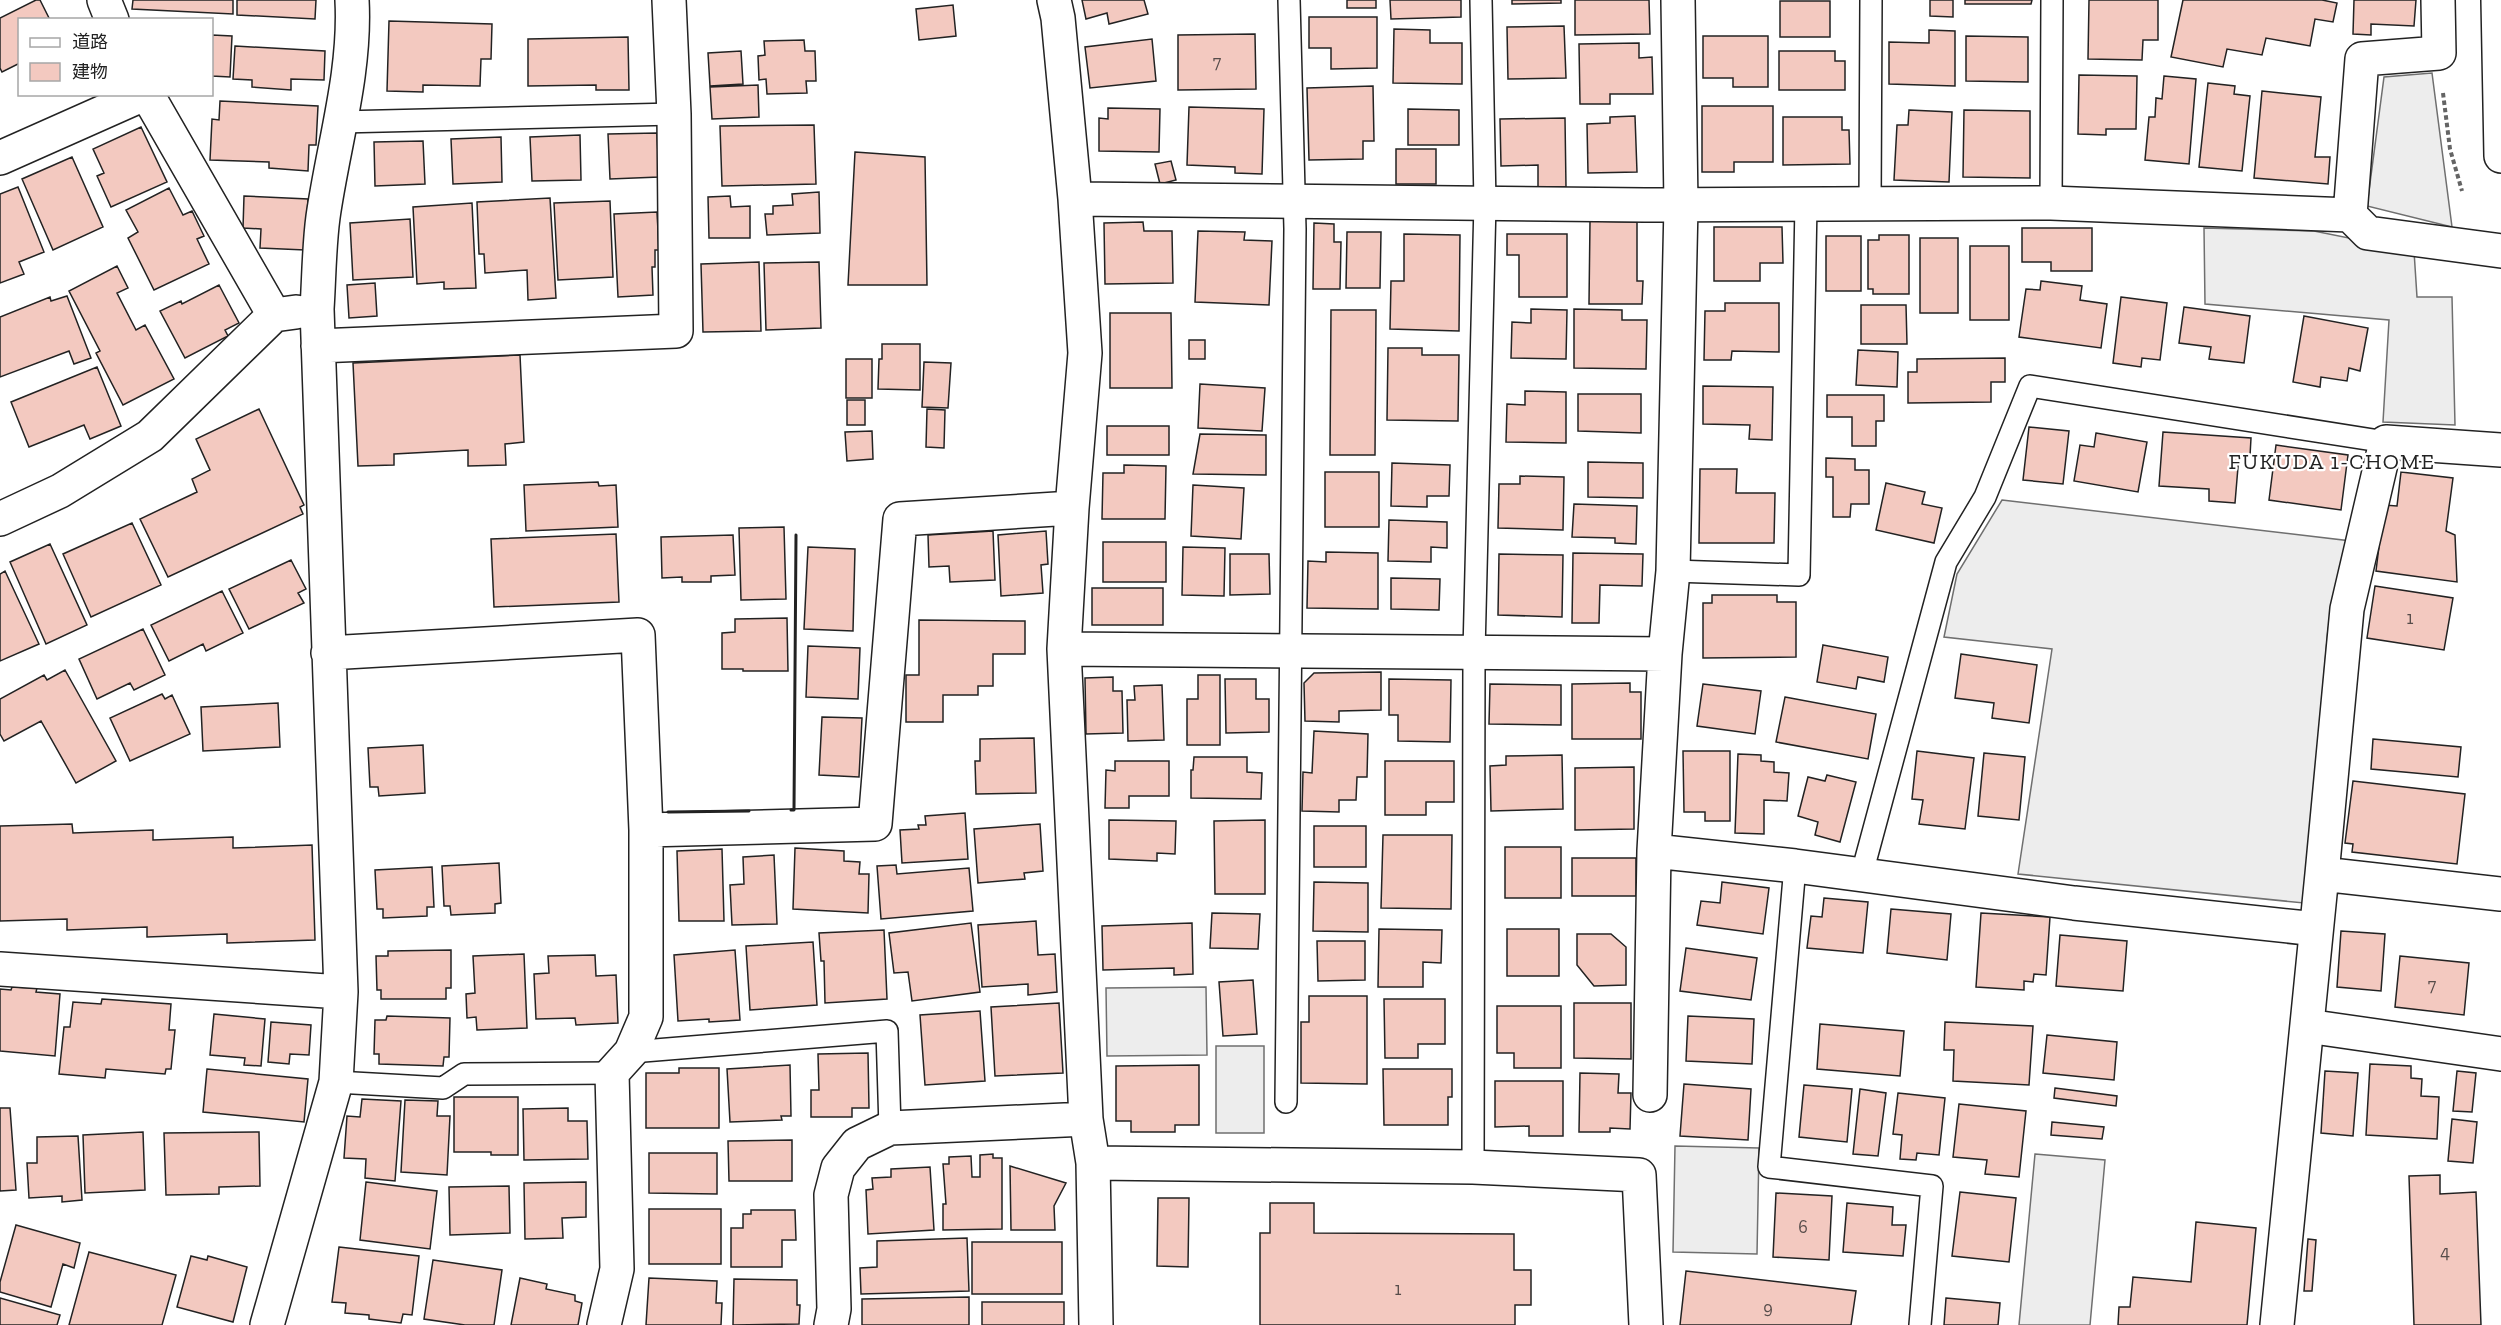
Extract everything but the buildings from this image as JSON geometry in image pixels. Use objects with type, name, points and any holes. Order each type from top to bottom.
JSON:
[{"type":"street","points":[[104,0],[111,18]]},
{"type":"street","points":[[267,1325],[336,1082],[341,992],[317,309],[323,219],[340,122],[353,26],[352,0]]},
{"type":"street","points":[[318,346],[675,331],[674,114],[669,0]]},
{"type":"street","points":[[1054,0],[1058,18],[1075,199],[1085,353],[1072,507],[1064,649],[1086,1119],[1093,1163],[1095,1325]]},
{"type":"street","points":[[1650,1095],[1654,851],[1665,654],[1673,571],[1681,205],[1678,0]]},
{"type":"street","points":[[2350,215],[2362,59],[2439,53],[2438,0]]},
{"type":"street","points":[[2498,0],[2501,156]]},
{"type":"street","points":[[0,158],[140,96]]},
{"type":"street","points":[[146,96],[274,315]]},
{"type":"street","points":[[1075,199],[1681,205],[2051,203],[2350,215],[2368,233],[2501,251]]},
{"type":"street","points":[[0,519],[60,491],[150,436],[274,315],[317,309]]},
{"type":"street","points":[[2277,1325],[2347,609],[2386,442],[2501,450]]},
{"type":"street","points":[[646,830],[875,824],[900,519],[1072,507]]},
{"type":"street","points":[[328,653],[638,635],[646,830],[646,1017],[621,1063],[617,1269],[604,1325]]},
{"type":"street","points":[[1064,649],[1665,654]]},
{"type":"street","points":[[1654,851],[2074,903],[2316,928]]},
{"type":"street","points":[[2322,874],[2501,894]]},
{"type":"street","points":[[0,969],[341,992]]},
{"type":"street","points":[[2307,1026],[2501,1054]]},
{"type":"street","points":[[831,1325],[834,1309],[831,1195],[838,1168],[857,1144],[890,1128],[1086,1119]]},
{"type":"street","points":[[1093,1163],[1473,1167],[1639,1174],[1646,1325]]},
{"type":"lane","points":[[1286,1102],[1295,201],[1289,0]]},
{"type":"lane","points":[[1473,1167],[1474,652],[1485,203],[1481,0]]},
{"type":"lane","points":[[1870,204],[1871,0]]},
{"type":"lane","points":[[2051,203],[2052,0]]},
{"type":"lane","points":[[340,122],[674,114]]},
{"type":"lane","points":[[1673,571],[1799,575],[1806,204]]},
{"type":"lane","points":[[1862,877],[1946,562],[1985,497],[2030,386],[2386,442]]},
{"type":"lane","points":[[1795,867],[1769,1167],[1932,1186],[1920,1325]]},
{"type":"lane","points":[[336,1082],[443,1088],[464,1074],[621,1063],[887,1031],[890,1128]]},
{"type":"path","points":[[2439,53],[2450,148],[2462,191]]},
{"type":"shaded area","points":[[2432,73],[2452,227],[2367,206],[2384,77]]},
{"type":"shaded area","points":[[2204,228],[2314,231],[2414,251],[2417,297],[2452,297],[2455,425],[2383,422],[2389,320],[2205,304]]},
{"type":"shaded area","points":[[2002,500],[2351,541],[2328,629],[2304,903],[2018,874],[2052,649],[1944,637],[1957,574]]},
{"type":"shaded area","points":[[1206,987],[1207,1055],[1107,1056],[1106,988]]},
{"type":"shaded area","points":[[1216,1046],[1264,1046],[1264,1133],[1216,1133]]},
{"type":"shaded area","points":[[1675,1146],[1759,1148],[1757,1254],[1673,1252]]},
{"type":"shaded area","points":[[2035,1154],[2105,1160],[2090,1325],[2019,1325]]},
{"type":"wall","points":[[791,810],[794,810],[796,535]]},
{"type":"wall","points":[[668,812],[749,811]]},
{"type":"district","name":"FUKUDA 1-CHOME","points":[[2332,461]]}]
